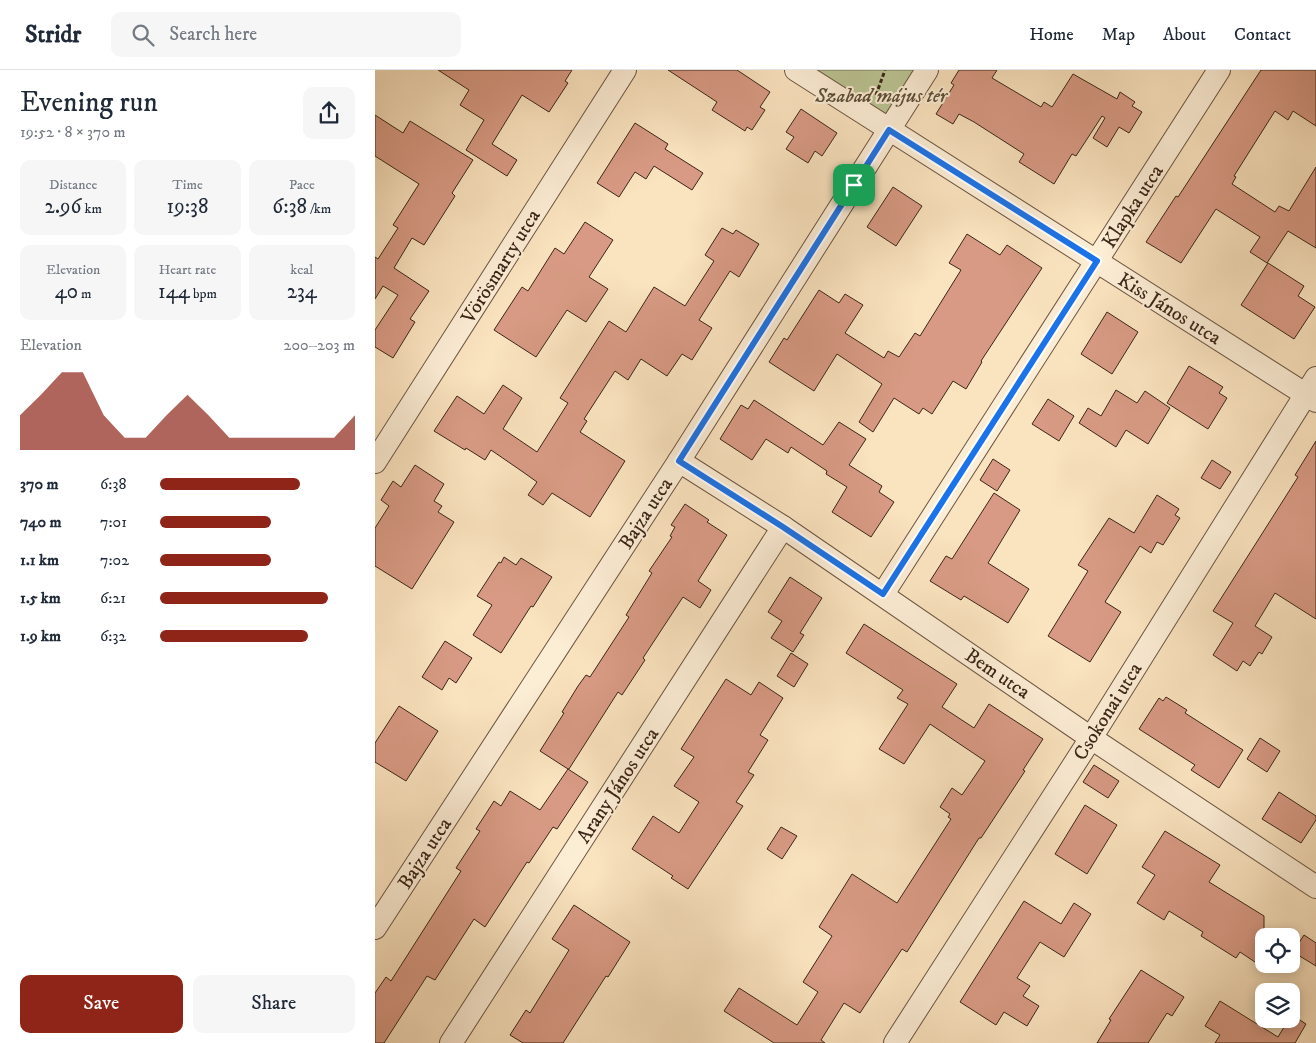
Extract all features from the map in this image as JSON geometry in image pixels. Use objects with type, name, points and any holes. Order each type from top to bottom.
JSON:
[{"type":"street","name":"Vörösmarty utca","points":[[375,462],[625,70]]},
{"type":"street","name":"Kiss János utca","points":[[796,70],[1097,261],[1313,391]]},
{"type":"street","name":"Bajza utca","points":[[375,928],[679,461],[927,70]]},
{"type":"street","name":"Klapka utca","points":[[883,594],[1219,70]]},
{"type":"street","name":"Csokonai utca","points":[[895,1043],[1313,391]]},
{"type":"street","name":"Bem utca","points":[[679,461],[783,527],[1091,738],[1316,887]]},
{"type":"street","name":"Arany János utca","points":[[451,1043],[783,527]]},
{"type":"green space","name":"Szabad május tér","points":[[796,70],[927,70],[889,130]]},
{"type":"building","points":[[438,70],[572,70],[565,81],[568,83],[549,112],[522,95],[492,144],[517,160],[507,176],[466,150],[484,120],[460,105],[469,90]]},
{"type":"building","points":[[668,70],[737,70],[770,92],[760,107],[765,110],[752,130],[747,127],[745,131],[712,110],[717,102]]},
{"type":"building","points":[[959,70],[997,70],[992,78],[1041,107],[1044,102],[1052,107],[1073,74],[1117,99],[1120,92],[1135,102],[1132,106],[1142,112],[1129,133],[1119,127],[1107,147],[1093,138],[1105,118],[1102,116],[1076,156],[1072,154],[1054,184],[1019,162],[1024,154],[974,122],[959,114],[953,124],[936,114],[954,85],[951,83]]},
{"type":"building","points":[[1261,70],[1316,70],[1316,126],[1293,111],[1288,120],[1275,111],[1234,176],[1236,177],[1232,184],[1275,212],[1279,206],[1289,211],[1316,167],[1316,248],[1288,231],[1267,263],[1250,252],[1260,237],[1216,209],[1181,263],[1146,242],[1176,196],[1178,197]]},
{"type":"building","points":[[801,109],[837,133],[822,156],[815,151],[808,163],[786,149],[794,137],[786,132]]},
{"type":"building","points":[[375,115],[403,133],[410,121],[473,160],[452,193],[455,196],[424,245],[412,238],[394,268],[429,291],[410,319],[415,322],[393,358],[375,347],[375,330],[398,295],[383,286],[375,299],[375,257],[378,259],[398,228],[393,225],[419,184],[375,156]]},
{"type":"building","points":[[635,123],[668,144],[665,149],[703,173],[692,190],[654,166],[646,179],[635,172],[619,197],[597,183]]},
{"type":"building","points":[[893,187],[922,206],[896,246],[867,227]]},
{"type":"building","points":[[585,222],[613,240],[589,277],[608,289],[586,322],[567,310],[536,357],[494,330],[522,287],[528,291],[555,248],[564,254]]},
{"type":"building","points":[[722,228],[733,234],[736,230],[759,244],[739,277],[730,271],[699,320],[712,328],[692,360],[682,354],[667,376],[641,359],[628,380],[615,371],[584,419],[587,421],[580,432],[625,461],[590,517],[552,493],[543,505],[528,495],[537,482],[491,450],[485,460],[434,431],[457,396],[484,414],[503,385],[522,398],[503,429],[537,452],[568,403],[560,398],[609,321],[626,332],[654,287],[685,306],[714,261],[705,255]]},
{"type":"building","points":[[967,234],[1000,255],[1007,245],[1042,268],[981,361],[966,389],[953,381],[932,414],[923,408],[919,414],[894,398],[873,432],[859,422],[882,384],[837,354],[814,391],[769,362],[784,338],[787,340],[819,290],[839,303],[845,294],[863,305],[845,333],[884,358],[888,351],[899,357],[915,333],[920,336],[961,270],[949,263]]},
{"type":"building","points":[[1268,263],[1304,286],[1298,296],[1315,307],[1294,339],[1241,305]]},
{"type":"building","points":[[1107,312],[1138,332],[1112,374],[1081,354]]},
{"type":"building","points":[[1189,366],[1223,387],[1219,393],[1227,398],[1208,429],[1167,403]]},
{"type":"building","points":[[1116,390],[1137,403],[1145,391],[1170,408],[1148,444],[1126,430],[1116,447],[1079,423],[1088,408],[1101,416]]},
{"type":"building","points":[[1048,399],[1074,416],[1059,441],[1032,424]]},
{"type":"building","points":[[754,400],[823,445],[839,422],[866,439],[849,465],[882,486],[879,492],[894,502],[871,537],[832,512],[847,487],[826,474],[827,471],[791,447],[788,453],[766,439],[752,460],[720,439],[741,405],[748,409]]},
{"type":"building","points":[[1316,441],[1316,619],[1275,593],[1255,626],[1272,637],[1262,654],[1259,652],[1250,666],[1243,661],[1237,671],[1213,655],[1233,623],[1213,611],[1298,477],[1295,475]]},
{"type":"building","points":[[993,459],[1010,470],[997,491],[980,480]]},
{"type":"building","points":[[1212,460],[1231,472],[1220,489],[1201,478]]},
{"type":"building","points":[[415,465],[444,484],[434,501],[442,506],[438,512],[454,522],[412,589],[375,566],[375,528],[389,506],[381,500],[393,481],[401,487]]},
{"type":"building","points":[[994,493],[1020,510],[988,563],[1029,589],[1008,623],[964,596],[961,600],[930,581],[946,556],[952,559]]},
{"type":"building","points":[[1157,495],[1179,509],[1175,515],[1180,518],[1163,545],[1157,542],[1151,553],[1140,546],[1105,602],[1121,612],[1090,662],[1048,636],[1088,571],[1078,565],[1109,518],[1134,533]]},
{"type":"building","points":[[685,504],[727,535],[698,581],[711,590],[700,608],[683,597],[643,658],[645,660],[622,695],[618,692],[568,769],[540,751],[564,713],[562,712],[578,686],[586,675],[590,677],[629,617],[626,615],[652,573],[649,571],[672,537],[670,536],[675,527],[671,525]]},
{"type":"building","points":[[504,557],[516,565],[521,558],[552,577],[501,653],[473,635],[492,605],[477,596]]},
{"type":"building","points":[[790,577],[822,598],[800,633],[804,635],[793,652],[771,638],[782,621],[768,612]]},
{"type":"building","points":[[864,624],[957,684],[942,707],[974,728],[989,704],[1043,739],[1023,770],[1025,771],[981,838],[979,838],[907,952],[902,949],[860,1013],[844,1003],[821,1040],[825,1043],[774,1043],[724,1011],[739,988],[797,1025],[818,992],[803,982],[832,936],[819,927],[852,874],[897,903],[951,819],[948,817],[950,814],[940,807],[952,788],[962,795],[985,761],[930,724],[904,764],[879,749],[908,704],[897,698],[903,690],[846,653]]},
{"type":"building","points":[[445,641],[472,658],[456,683],[449,678],[442,690],[422,677]]},
{"type":"building","points":[[791,653],[808,664],[794,687],[777,676]]},
{"type":"building","points":[[726,679],[751,695],[759,682],[783,698],[760,735],[768,740],[748,772],[754,775],[736,802],[743,806],[688,889],[671,878],[673,876],[632,849],[653,816],[679,833],[699,802],[674,786],[694,757],[681,749]]},
{"type":"building","points":[[1166,697],[1187,710],[1185,713],[1243,750],[1219,788],[1191,770],[1195,765],[1139,729],[1159,698],[1163,701]]},
{"type":"building","points":[[399,706],[438,731],[406,781],[375,762],[375,743]]},
{"type":"building","points":[[1260,738],[1280,751],[1267,772],[1247,759]]},
{"type":"building","points":[[1094,765],[1119,781],[1108,798],[1083,782]]},
{"type":"building","points":[[568,769],[588,782],[557,829],[553,827],[529,863],[527,862],[485,927],[474,919],[435,980],[427,976],[384,1043],[375,1043],[375,993],[386,977],[391,981],[461,871],[456,868],[480,831],[476,829],[494,801],[501,806],[510,791],[540,810]]},
{"type":"building","points":[[1279,792],[1316,816],[1316,820],[1301,843],[1262,819]]},
{"type":"building","points":[[1085,805],[1117,825],[1087,874],[1055,854]]},
{"type":"building","points":[[781,827],[797,836],[782,859],[767,849]]},
{"type":"building","points":[[1165,831],[1220,865],[1209,882],[1264,916],[1264,928],[1255,928],[1255,962],[1240,952],[1236,958],[1201,936],[1203,932],[1169,911],[1164,920],[1137,903],[1155,875],[1142,867]]},
{"type":"building","points":[[1024,901],[1061,924],[1074,903],[1091,914],[1064,957],[1040,942],[1017,978],[1030,986],[1023,996],[1039,1006],[1027,1026],[1004,1012],[996,1025],[960,1002]]},
{"type":"building","points":[[574,905],[630,942],[563,1043],[523,1043],[510,1035],[526,1010],[530,1013],[569,950],[552,939]]},
{"type":"building","points":[[1304,935],[1316,943],[1316,966],[1300,956],[1300,941]]},
{"type":"building","points":[[1141,970],[1184,997],[1172,1016],[1167,1013],[1148,1043],[1097,1043],[1111,1020],[1109,1019]]},
{"type":"building","points":[[1220,1001],[1255,1023],[1255,1028],[1264,1028],[1278,1037],[1284,1028],[1300,1028],[1300,1020],[1306,1024],[1295,1043],[1215,1043],[1220,1035],[1205,1026]]},
{"type":"route","points":[[889,130],[1097,261],[883,594],[783,527],[679,461],[854,185],[889,130]]}]
